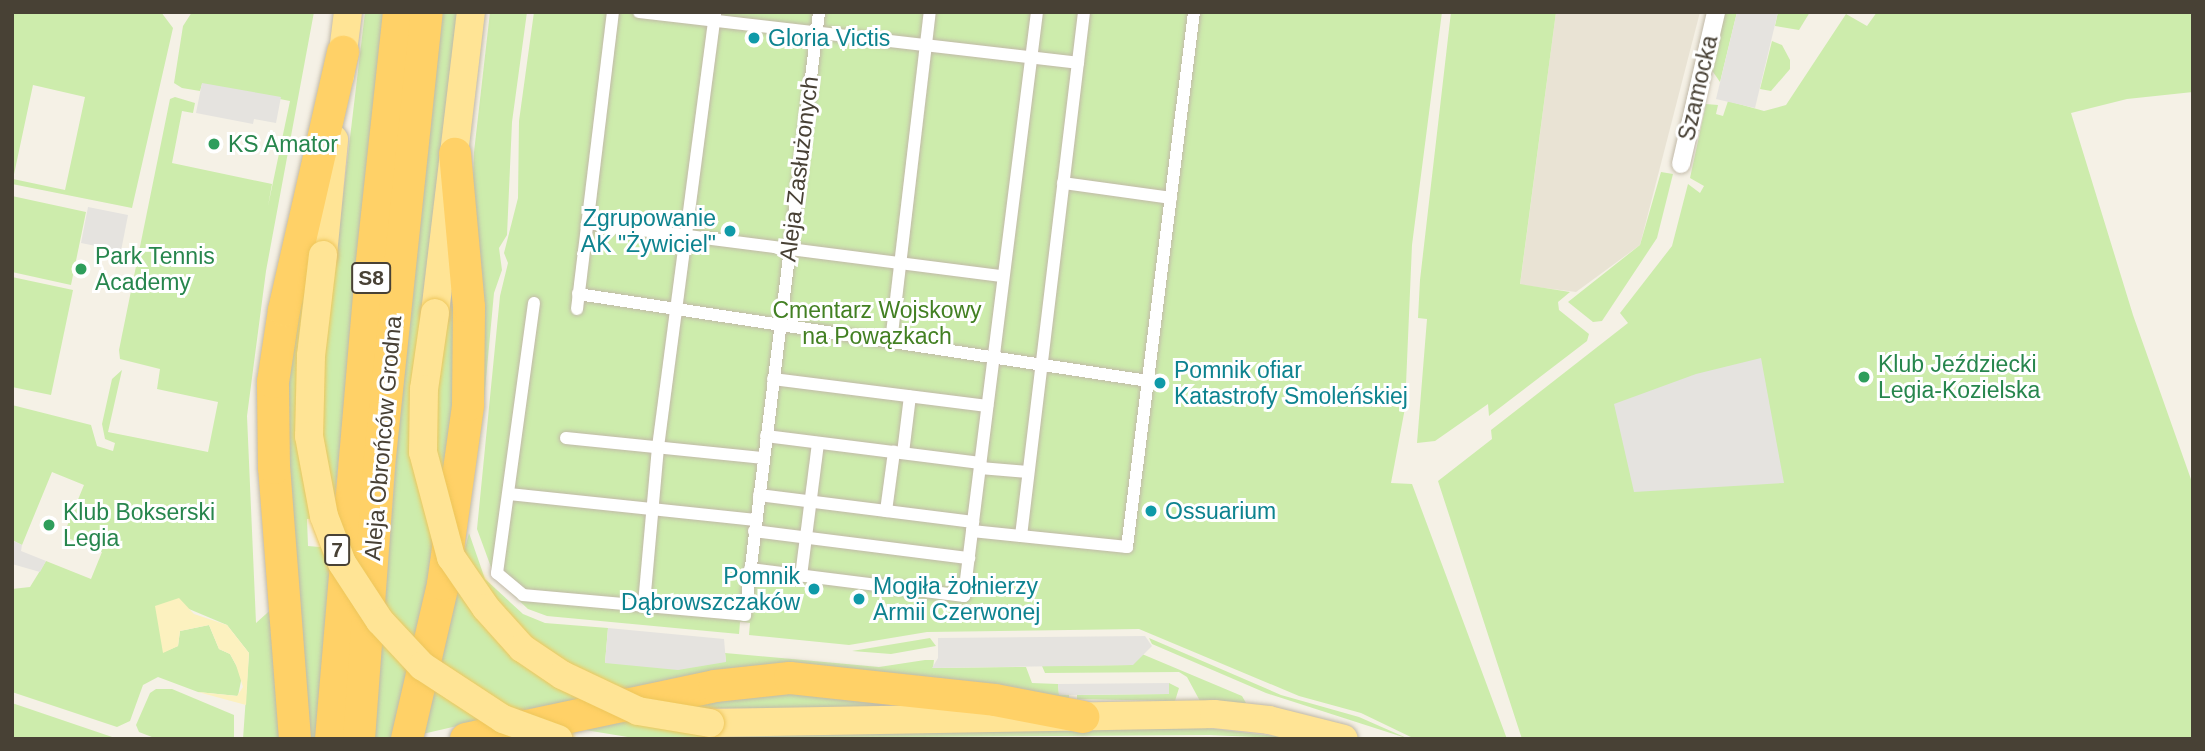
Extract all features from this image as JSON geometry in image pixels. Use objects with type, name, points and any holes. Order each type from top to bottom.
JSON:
[{"type":"highway","name":"Aleja Obrońców Grodna","points":[[331,739],[370,280],[399,12]]},
{"type":"highway","name":"Aleja Obrońców Grodna","points":[[359,739],[379,466],[427,12]]},
{"type":"highway","points":[[295,739],[274,468],[273,383],[284,310],[343,52]]},
{"type":"highway","points":[[407,739],[443,584],[468,405],[469,307],[455,154]]},
{"type":"highway","points":[[466,739],[715,686],[790,678],[995,700],[1083,717]]},
{"type":"main road","name":"7","points":[[348,12],[311,356],[309,436],[324,516],[342,563],[380,621],[422,666],[503,719],[558,739]]},
{"type":"main road","points":[[471,12],[424,389],[424,452],[451,557],[485,608],[522,648],[562,676],[638,711],[710,723],[1214,714],[1269,720],[1344,739]]},
{"type":"street","points":[[577,309],[613,12]]},
{"type":"street","points":[[639,12],[715,17],[817,33],[1078,63]]},
{"type":"street","name":"Aleja Zasłużonych","points":[[644,604],[745,615],[819,12]]},
{"type":"street","points":[[891,342],[930,12]]},
{"type":"street","points":[[750,569],[964,596],[1037,12]]},
{"type":"street","points":[[1021,536],[1084,12]]},
{"type":"street","points":[[759,495],[886,511],[1021,536],[1127,547],[1194,12]]},
{"type":"street","name":"Szamocka","points":[[1681,164],[1716,12]]},
{"type":"street","points":[[534,303],[498,573],[523,595],[644,604],[658,447],[715,17]]},
{"type":"street","points":[[1063,183],[1171,198]]},
{"type":"street","points":[[587,223],[1002,276]]},
{"type":"street","points":[[578,295],[1148,382]]},
{"type":"street","points":[[773,379],[987,406]]},
{"type":"street","points":[[886,511],[910,396]]},
{"type":"street","points":[[766,436],[1028,472]]},
{"type":"street","points":[[566,438],[764,458]]},
{"type":"street","points":[[801,576],[818,443]]},
{"type":"street","points":[[509,494],[652,509],[755,526],[806,538],[969,558]]},
{"type":"shaded area","points":[[1556,12],[1700,12],[1640,245],[1576,292],[1520,285]]},
{"type":"shaded area","points":[[1737,12],[1778,12],[1755,108],[1716,99]]},
{"type":"shaded area","points":[[202,83],[281,97],[276,123],[254,119],[253,124],[196,113]]},
{"type":"shaded area","points":[[88,207],[128,215],[121,251],[81,243]]},
{"type":"shaded area","points":[[1761,358],[1784,483],[1634,492],[1614,404],[1696,374]]},
{"type":"shaded area","points":[[12,540],[22,545],[21,551],[46,561],[40,572],[12,564]]},
{"type":"shaded area","points":[[608,628],[724,639],[726,662],[678,670],[605,663]]},
{"type":"shaded area","points":[[1145,636],[1152,646],[1133,665],[932,668],[938,658],[938,638]]},
{"type":"shaded area","points":[[1169,683],[1169,694],[1059,695],[1058,684]]},
{"type":"green space","points":[[12,12],[161,12],[173,28],[132,208],[12,184]],"holes":[[[33,85],[85,97],[65,190],[13,179]]]},
{"type":"green space","points":[[192,12],[314,12],[266,271],[247,416],[256,623],[276,605],[283,739],[243,739],[249,653],[227,625],[189,609],[164,652],[178,646],[180,631],[209,625],[219,649],[230,654],[242,676],[238,696],[198,692],[158,677],[143,685],[130,721],[117,727],[12,692],[12,589],[30,587],[46,561],[91,579],[102,552],[63,536],[84,485],[52,472],[22,545],[12,540],[12,405],[91,425],[97,446],[113,451],[115,443],[105,439],[102,424],[112,379],[122,370],[108,432],[208,452],[218,402],[157,389],[160,369],[120,359],[119,350],[170,99],[175,97],[195,103],[193,113],[182,111],[172,163],[272,184],[268,206],[290,101],[202,84],[200,91],[182,88],[174,83],[183,26]]},
{"type":"green space","points":[[365,12],[383,12],[333,517],[307,519],[308,546],[331,548],[317,739],[301,739],[281,445],[296,296],[336,255]]},
{"type":"green space","points":[[441,12],[460,12],[457,228],[461,311],[449,492],[396,739],[374,739],[402,384]]},
{"type":"green space","points":[[490,12],[527,12],[512,122],[507,235],[499,248],[502,270],[494,293],[481,432],[483,396],[472,209],[474,152]]},
{"type":"green space","name":"Cmentarz Wojskowy na Powązkach","points":[[534,12],[1442,12],[1412,245],[1405,408],[1391,483],[1412,484],[1507,739],[1415,739],[1361,713],[1299,696],[1139,629],[927,632],[849,645],[749,635],[750,623],[744,622],[740,622],[739,634],[547,616],[528,609],[495,578],[477,529],[500,296],[508,263],[504,253],[518,198],[519,121]]},
{"type":"green space","points":[[1451,12],[1556,12],[1520,284],[1570,292],[1558,302],[1559,310],[1589,334],[1587,341],[1489,416],[1488,404],[1435,441],[1417,443],[1427,319],[1418,318],[1420,280]]},
{"type":"green space","points":[[1724,12],[1737,12],[1720,82],[1711,69]]},
{"type":"green space","points":[[1778,12],[1810,12],[1799,30],[1775,26]]},
{"type":"green space","name":"Klub Jeździecki Legia-Kozielska","points":[[1877,12],[2193,12],[2193,92],[2127,99],[2071,113],[2133,315],[2193,485],[2193,739],[1522,739],[1438,481],[1492,439],[1491,430],[1628,323],[1620,313],[1672,246],[1688,184],[1700,193],[1704,186],[1690,178],[1706,104],[1718,105],[1716,114],[1723,116],[1728,101],[1764,111],[1786,105],[1846,14],[1867,26]]},
{"type":"green space","points":[[1772,41],[1782,45],[1790,60],[1790,69],[1771,91],[1760,89]]},
{"type":"green space","points":[[1661,172],[1673,174],[1657,238],[1602,321],[1593,322],[1568,302],[1640,245]]},
{"type":"green space","points":[[12,196],[86,212],[71,285],[12,272]]},
{"type":"green space","points":[[12,277],[73,290],[51,395],[12,387]]},
{"type":"green space","points":[[469,533],[485,579],[523,614],[545,623],[608,628],[605,663],[726,662],[725,653],[879,667],[934,660],[933,668],[1026,667],[1032,683],[1058,684],[1059,695],[1069,695],[1069,699],[830,669],[479,721],[418,735]]},
{"type":"green space","points":[[930,638],[936,646],[891,654],[852,651]]},
{"type":"green space","points":[[1149,638],[1281,695],[1359,717],[1409,739],[1266,693],[1152,644]]},
{"type":"green space","points":[[1142,654],[1242,696],[1246,703],[1201,703],[1187,677],[1179,672],[1045,673],[1042,666],[1132,665]]},
{"type":"green space","points":[[1169,683],[1179,688],[1175,701],[1077,699],[1077,695],[1169,694]]},
{"type":"green space","points":[[156,689],[172,689],[234,715],[234,739],[157,739],[139,732],[136,725],[150,693]]},
{"type":"green space","points":[[788,689],[988,709],[688,708],[737,694]]},
{"type":"green space","points":[[12,703],[118,739],[12,739]]},
{"type":"green space","points":[[620,718],[1207,728],[1300,739],[1209,735],[640,739],[579,729]]},
{"type":"sand","points":[[179,598],[194,614],[227,625],[249,653],[246,705],[198,692],[237,696],[243,687],[230,654],[219,649],[209,625],[180,631],[178,646],[163,653],[155,606]]},
{"type":"place","name":"Gloria Victis","points":[[754,38]]},
{"type":"place","name":"KS Amator","points":[[214,144]]},
{"type":"place","name":"Zgrupowanie AK \"Żywiciel\"","points":[[730,231]]},
{"type":"place","name":"Park Tennis Academy","points":[[81,269]]},
{"type":"place","name":"Klub Jeździecki Legia-Kozielska","points":[[1864,377]]},
{"type":"place","name":"Pomnik ofiar Katastrofy Smoleńskiej","points":[[1160,383]]},
{"type":"place","name":"Ossuarium","points":[[1151,511]]},
{"type":"place","name":"Klub Bokserski Legia","points":[[49,525]]},
{"type":"place","name":"Pomnik Dąbrowszczaków","points":[[814,589]]},
{"type":"place","name":"Mogiła żołnierzy Armii Czerwonej","points":[[859,599]]}]
